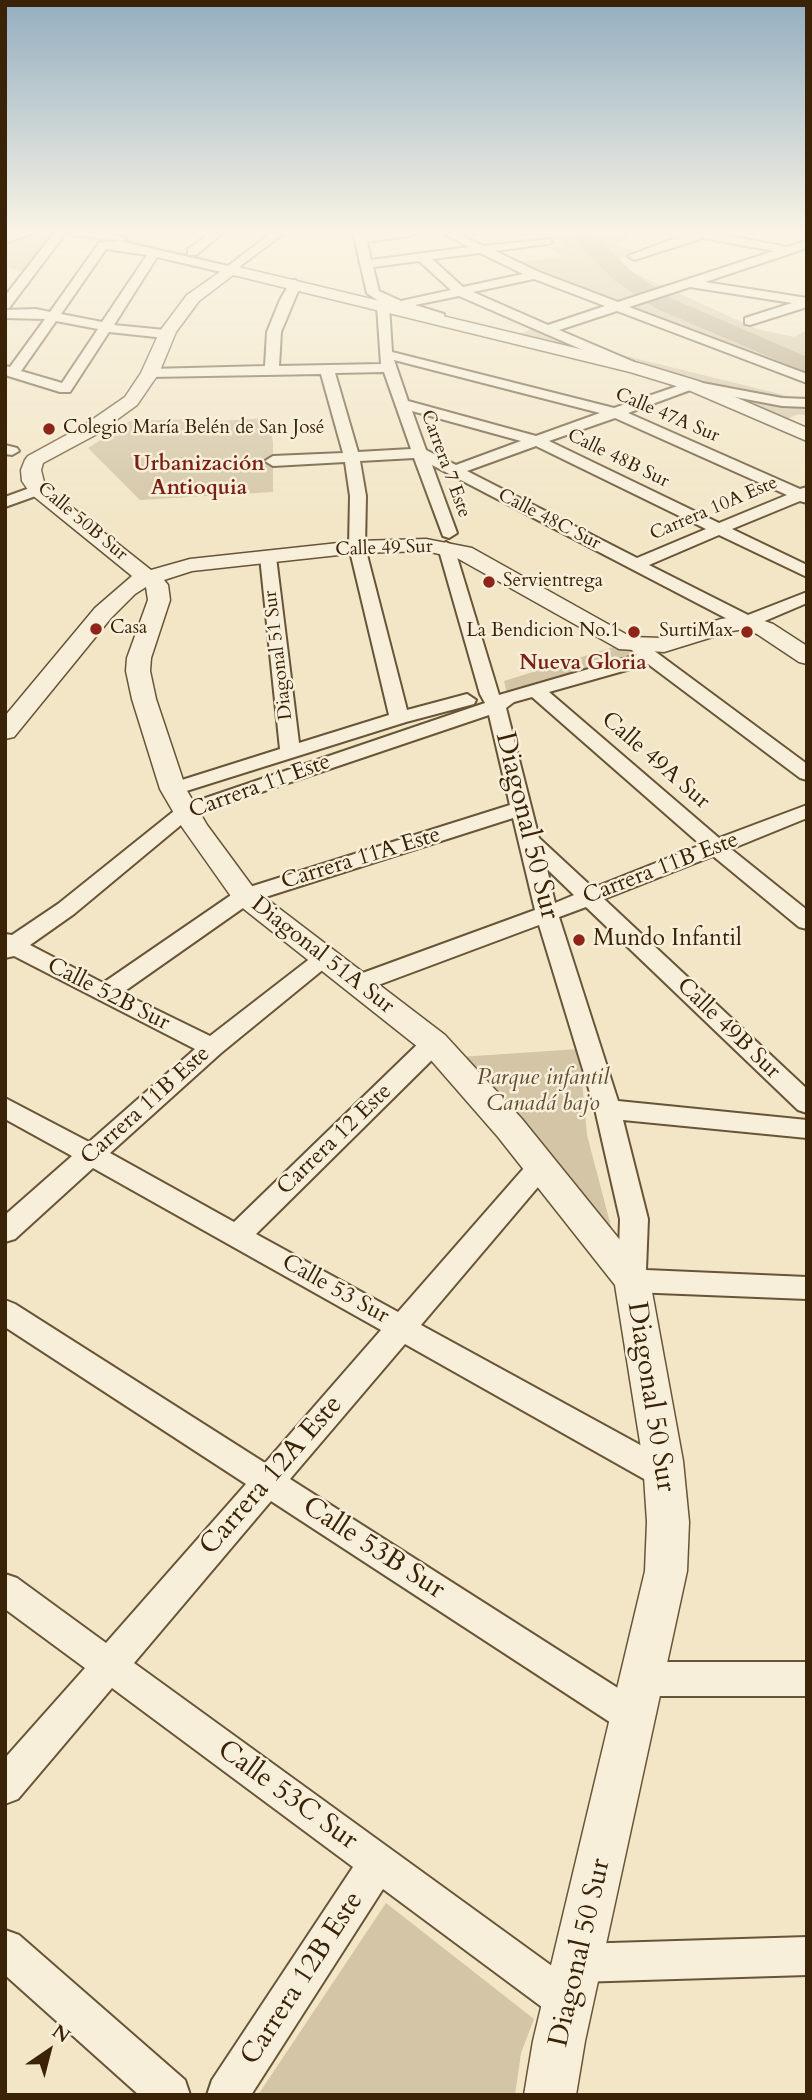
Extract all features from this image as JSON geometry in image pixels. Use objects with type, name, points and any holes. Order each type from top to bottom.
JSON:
[{"type":"street","points":[[41,331],[9,372],[65,389],[103,331]]},
{"type":"street","points":[[140,331],[165,334]]},
{"type":"street","points":[[150,373],[167,331]]},
{"type":"street","points":[[272,370],[274,331]]},
{"type":"street","points":[[387,361],[389,331]]},
{"type":"street","points":[[489,331],[692,385],[782,402],[807,403]]},
{"type":"street","points":[[553,331],[636,368]]},
{"type":"street","points":[[681,331],[807,379]]},
{"type":"street","name":"Calle 47A Sur","points":[[150,373],[327,369],[387,361],[616,413],[805,495]]},
{"type":"street","name":"Carrera 7 Este","points":[[387,361],[421,453],[497,699]]},
{"type":"street","points":[[327,369],[352,457],[358,496],[357,547],[400,718]]},
{"type":"street","name":"Calle 50B Sur","points":[[148,576],[38,490],[32,481],[30,470],[35,460],[90,430],[124,407],[138,394],[150,373]]},
{"type":"street","points":[[453,471],[692,385],[807,435]]},
{"type":"street","name":"Calle 48B Sur","points":[[403,404],[537,441],[807,572]]},
{"type":"street","points":[[273,461],[421,453]]},
{"type":"street","name":"Calle 48C Sur","points":[[421,453],[765,629],[807,657]]},
{"type":"street","points":[[10,498],[38,490]]},
{"type":"street","name":"Carrera 10A Este","points":[[637,564],[805,495]]},
{"type":"street","name":"Calle 49 Sur","points":[[148,576],[190,565],[448,540],[612,639],[643,651],[807,774]]},
{"type":"street","name":"Diagonal 51 Sur","points":[[268,557],[290,752]]},
{"type":"street","points":[[5,732],[103,613],[127,589],[148,576]]},
{"type":"street","name":"Diagonal 51A Sur","points":[[148,576],[157,585],[160,595],[142,645],[138,671],[144,699],[180,800],[245,896],[434,1043],[510,1128],[632,1280]]},
{"type":"street","name":"Carrera 11 Este","points":[[8,946],[66,909],[180,800],[497,699],[536,690],[643,651],[729,624],[747,622],[807,597]]},
{"type":"street","name":"Calle 49A Sur","points":[[536,690],[716,847],[807,922]]},
{"type":"street","points":[[180,800],[290,752],[400,718],[497,699]]},
{"type":"street","name":"Diagonal 50 Sur","points":[[497,699],[520,809],[547,914],[608,1109],[634,1219],[632,1280],[664,1474],[668,1521],[666,1571],[550,2095]]},
{"type":"street","name":"Carrera 11A Este","points":[[104,994],[245,896],[520,809]]},
{"type":"street","name":"Carrera 11B Este","points":[[356,984],[547,914],[807,811]]},
{"type":"street","name":"Calle 49B Sur","points":[[527,838],[807,1104]]},
{"type":"street","name":"Calle 52B Sur","points":[[8,946],[212,1047]]},
{"type":"street","name":"Carrera 11B Este","points":[[5,1231],[212,1047],[324,959]]},
{"type":"street","name":"Carrera 12 Este","points":[[237,1236],[434,1043]]},
{"type":"street","name":"Calle 53 Sur","points":[[5,1107],[664,1474]]},
{"type":"street","points":[[608,1109],[807,1129]]},
{"type":"street","name":"Carrera 12A Este","points":[[5,1786],[540,1167]]},
{"type":"street","points":[[632,1280],[807,1288]]},
{"type":"street","name":"Calle 53B Sur","points":[[5,1312],[267,1481],[638,1698]]},
{"type":"street","name":"Calle 53C Sur","points":[[5,1589],[378,1863],[573,1983]]},
{"type":"street","points":[[638,1698],[807,1679]]},
{"type":"street","name":"Carrera 12B Este","points":[[227,2095],[378,1863]]},
{"type":"street","points":[[5,1949],[170,2095]]},
{"type":"street","points":[[573,1983],[807,1956]]},
{"type":"green space","points":[[527,331],[548,331],[614,353],[796,398],[807,396],[807,416],[799,414],[784,420],[703,387],[710,383],[520,334]]},
{"type":"green space","points":[[675,331],[766,331],[794,337],[807,331],[807,383]]},
{"type":"green space","points":[[269,418],[273,443],[273,492],[140,500],[88,448],[130,421],[194,419],[201,422]]},
{"type":"green space","points":[[617,646],[638,654],[507,694],[504,681]]},
{"type":"green space","name":"Parque infantil Canadá bajo","points":[[579,1049],[587,1135],[613,1234],[460,1057]]},
{"type":"green space","points":[[386,1903],[534,2019],[521,2053],[515,2095],[258,2095]]},
{"type":"waterway","points":[[727,331],[807,366]]},
{"type":"place","name":"Colegio María Belén de San José","points":[[49,429]]},
{"type":"place","name":"Servientrega","points":[[489,582]]},
{"type":"place","name":"Casa","points":[[96,629]]},
{"type":"place","name":"La Bendicion No.1","points":[[634,632]]},
{"type":"place","name":"SurtiMax","points":[[747,632]]},
{"type":"place","name":"Mundo Infantil","points":[[579,940]]},
{"type":"district","name":"Urbanización Antioquia","points":[[199,477]]},
{"type":"district","name":"Nueva Gloria","points":[[583,664]]}]
